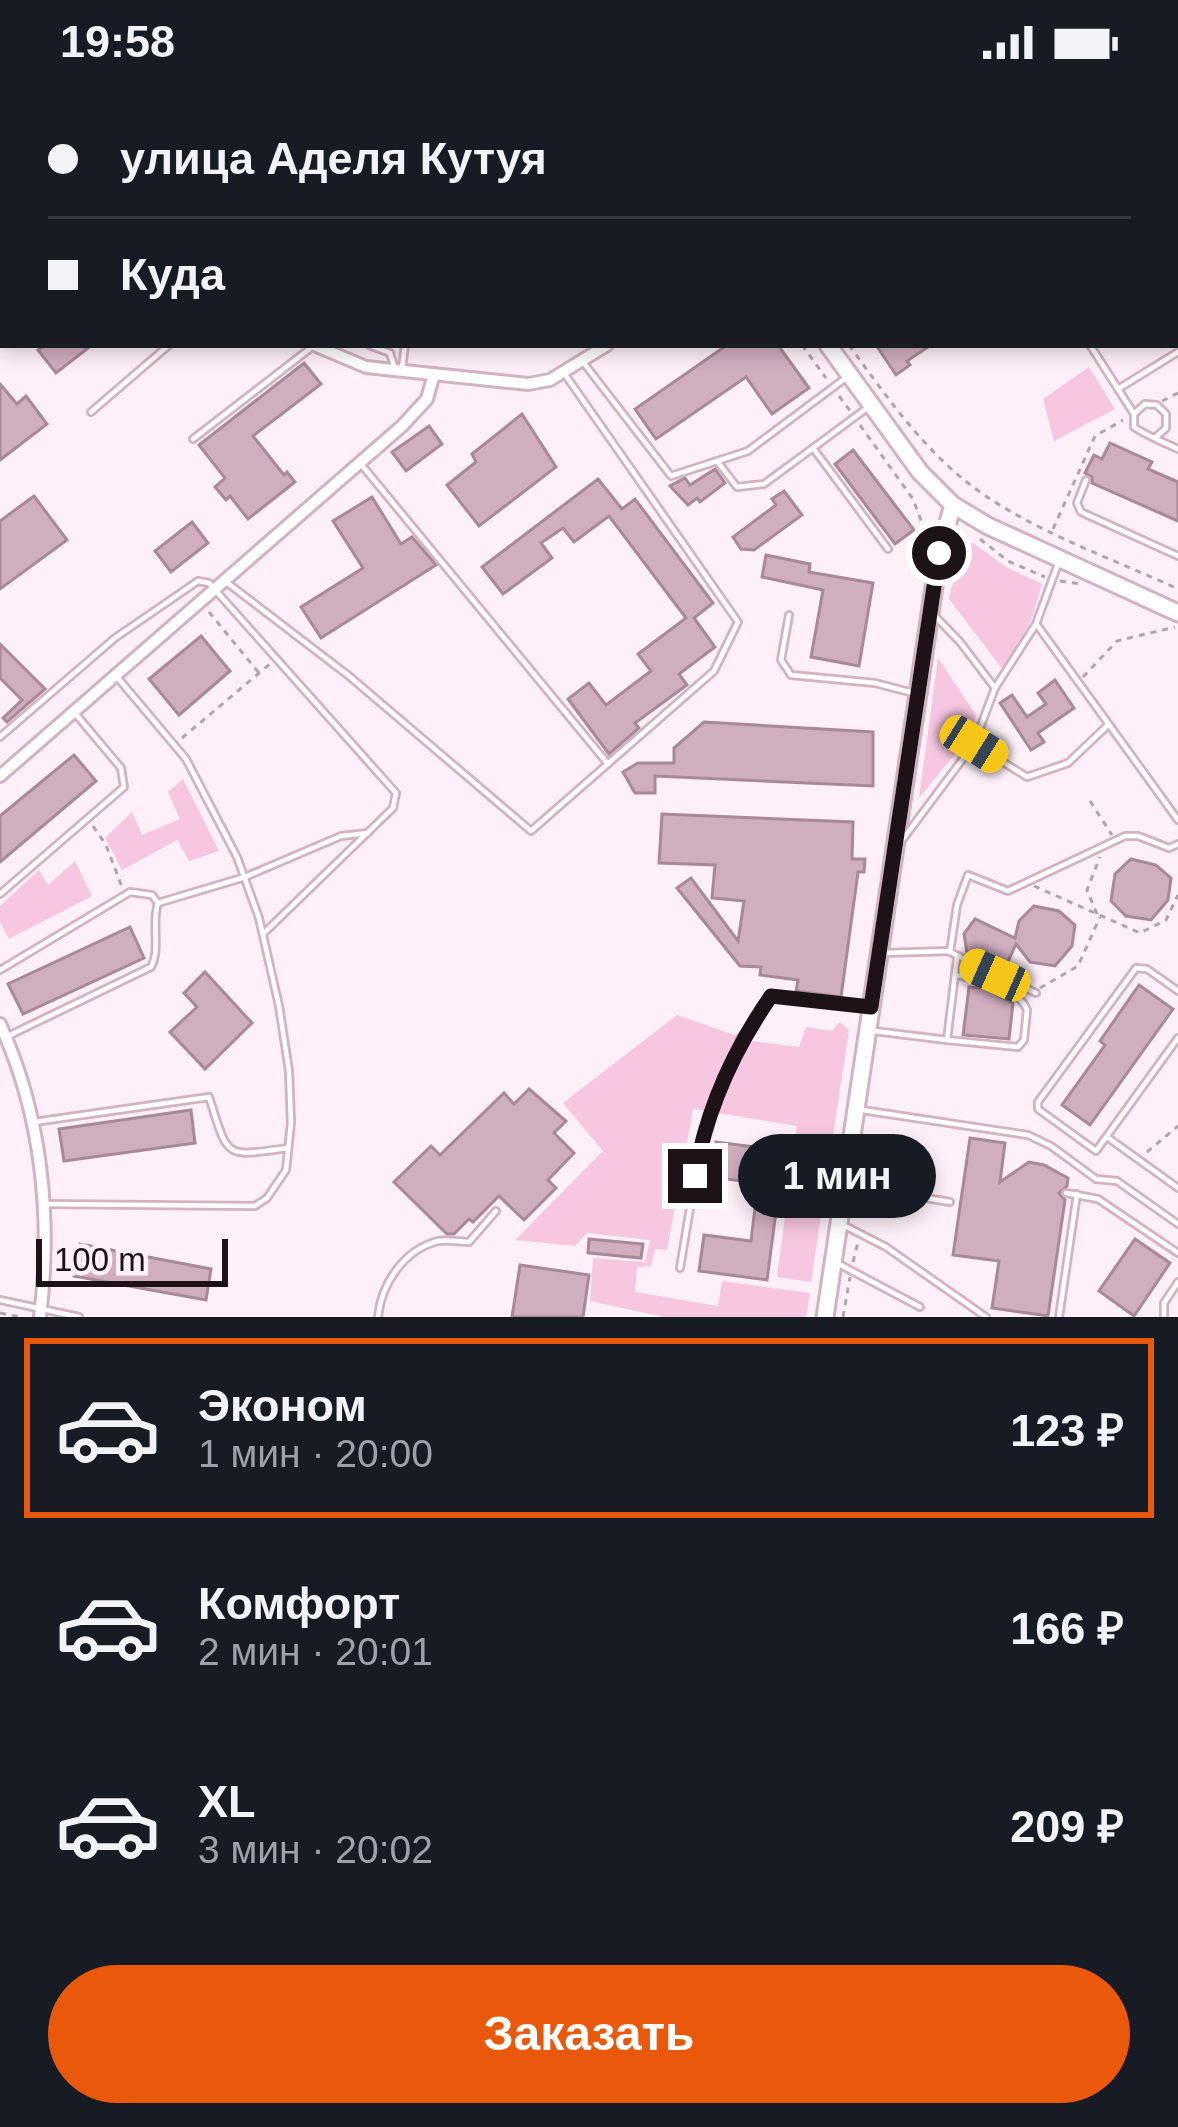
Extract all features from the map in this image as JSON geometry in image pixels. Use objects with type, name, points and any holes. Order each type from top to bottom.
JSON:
[{"type":"street","points":[[332,348],[366,367],[528,384],[564,373],[603,348]]},
{"type":"street","points":[[830,348],[920,472],[953,505],[988,526],[1178,614]]},
{"type":"street","points":[[0,776],[360,463],[427,399],[434,374]]},
{"type":"street","points":[[825,1317],[939,553],[953,505]]},
{"type":"street","points":[[3,1030],[34,1122],[43,1204],[40,1313]]},
{"type":"lane","points":[[91,412],[166,348]]},
{"type":"lane","points":[[193,439],[310,348]]},
{"type":"lane","points":[[377,348],[390,353],[399,371]]},
{"type":"lane","points":[[399,371],[404,348]]},
{"type":"lane","points":[[1092,348],[1134,414],[1134,427],[1178,448]]},
{"type":"lane","points":[[1118,389],[1178,352]]},
{"type":"lane","points":[[583,362],[671,476],[748,451],[850,375]]},
{"type":"lane","points":[[0,737],[125,631],[198,581],[220,584],[349,676],[531,831],[714,671],[738,622],[564,373]]},
{"type":"lane","points":[[717,461],[737,487],[764,484],[872,404]]},
{"type":"lane","points":[[1134,414],[1141,406],[1155,404],[1164,410],[1168,424],[1155,438]]},
{"type":"lane","points":[[814,448],[888,548]]},
{"type":"lane","points":[[360,463],[608,764]]},
{"type":"lane","points":[[1086,480],[1077,501],[1081,512],[1178,556]]},
{"type":"lane","points":[[893,854],[974,744],[994,688],[1036,624],[1060,560]]},
{"type":"lane","points":[[220,584],[277,658],[396,794],[393,808],[253,943]]},
{"type":"lane","points":[[932,613],[994,688]]},
{"type":"lane","points":[[789,615],[781,660],[791,674],[875,683],[918,695]]},
{"type":"lane","points":[[1036,624],[1178,820]]},
{"type":"lane","points":[[43,1204],[255,1206],[283,1175],[290,1148],[289,1071],[263,936],[245,878],[186,759],[116,675]]},
{"type":"lane","points":[[0,894],[120,793],[124,775],[74,712]]},
{"type":"lane","points":[[974,744],[1027,777],[1068,763],[1108,725]]},
{"type":"lane","points":[[158,903],[245,878],[341,836],[368,832]]},
{"type":"lane","points":[[950,951],[958,900],[968,875],[1004,890],[1132,835],[1169,848],[1178,844]]},
{"type":"lane","points":[[0,970],[125,894],[144,891],[158,903]]},
{"type":"lane","points":[[3,1030],[151,967],[156,957],[152,925],[158,903]]},
{"type":"lane","points":[[880,954],[950,951],[1034,993]]},
{"type":"lane","points":[[947,1040],[957,958]]},
{"type":"lane","points":[[1178,991],[1147,969],[1136,968],[1038,1102],[1040,1110],[1096,1151],[1178,1038]]},
{"type":"lane","points":[[868,1030],[1014,1048],[1024,1040],[1027,1010],[1022,998],[955,975]]},
{"type":"lane","points":[[680,1268],[703,1130],[740,1040],[771,996],[871,1007]]},
{"type":"lane","points":[[206,1089],[224,1145],[232,1152],[290,1148]]},
{"type":"lane","points":[[34,1122],[209,1097]]},
{"type":"lane","points":[[856,1109],[1028,1135],[1096,1178],[1117,1181],[1178,1223]]},
{"type":"lane","points":[[1107,1137],[1178,1188]]},
{"type":"lane","points":[[846,1185],[950,1202]]},
{"type":"lane","points":[[1066,1192],[1098,1199],[1178,1253]]},
{"type":"lane","points":[[1059,1317],[1077,1194]]},
{"type":"lane","points":[[379,1317],[381,1292],[390,1276],[437,1241],[469,1242],[496,1211]]},
{"type":"lane","points":[[840,1223],[886,1247],[986,1317]]},
{"type":"lane","points":[[834,1262],[920,1306]]},
{"type":"lane","points":[[1164,1317],[1164,1303],[1178,1282]]},
{"type":"lane","points":[[0,1300],[40,1313],[80,1317]]},
{"type":"path","points":[[804,348],[914,499],[929,547]]},
{"type":"path","points":[[851,348],[931,450],[991,500],[1178,589]]},
{"type":"path","points":[[1155,404],[1178,393]]},
{"type":"path","points":[[1052,530],[1095,436],[1134,414]]},
{"type":"path","points":[[980,539],[1008,561],[1052,580],[1082,584]]},
{"type":"path","points":[[200,602],[260,673]]},
{"type":"path","points":[[1158,618],[1178,627]]},
{"type":"path","points":[[1078,682],[1117,641],[1178,627]]},
{"type":"path","points":[[174,744],[277,658]]},
{"type":"path","points":[[1090,801],[1115,840]]},
{"type":"path","points":[[88,820],[106,845],[125,894]]},
{"type":"path","points":[[1034,993],[1076,968],[1099,916],[1087,886],[1106,844]]},
{"type":"path","points":[[1027,883],[1140,933],[1166,920],[1178,895]]},
{"type":"path","points":[[1139,1160],[1178,1126]]},
{"type":"path","points":[[0,1312],[20,1317]]},
{"type":"shaded area","points":[[1089,367],[1115,409],[1054,441],[1043,399]]},
{"type":"shaded area","points":[[973,543],[1006,567],[1042,584],[1031,621],[1003,670],[949,599],[962,544]]},
{"type":"shaded area","points":[[938,658],[976,715],[972,733],[919,798]]},
{"type":"shaded area","points":[[183,779],[219,851],[189,861],[177,840],[122,870],[105,838],[132,812],[142,835],[180,819],[168,792]]},
{"type":"shaded area","points":[[75,861],[92,896],[9,939],[0,922],[0,906],[39,870],[48,885]]},
{"type":"shaded area","points":[[677,1015],[752,1041],[799,1047],[806,1027],[832,1031],[839,1022],[849,1030],[811,1282],[777,1277],[797,1126],[693,1109],[667,1250],[655,1249],[651,1266],[637,1267],[635,1292],[718,1306],[722,1281],[810,1293],[806,1317],[664,1317],[590,1301],[593,1258],[645,1262],[650,1240],[587,1233],[575,1246],[515,1240],[603,1151],[563,1103]]},
{"type":"building","points":[[41,348],[88,348],[56,373]]},
{"type":"building","points":[[723,348],[780,348],[809,388],[772,414],[746,377],[656,439],[635,409]]},
{"type":"building","points":[[878,348],[926,348],[907,361],[910,365],[896,375]]},
{"type":"building","points":[[304,363],[321,384],[253,436],[295,482],[248,519],[230,496],[226,500],[215,487],[225,478],[199,445]]},
{"type":"building","points":[[0,384],[17,404],[26,396],[47,424],[0,460]]},
{"type":"building","points":[[522,414],[556,467],[479,526],[447,485],[476,462],[472,454]]},
{"type":"building","points":[[429,426],[442,444],[406,471],[392,452]]},
{"type":"building","points":[[1110,443],[1152,462],[1148,469],[1178,482],[1178,521],[1092,483],[1085,473],[1094,455],[1102,459]]},
{"type":"building","points":[[853,450],[914,530],[895,544],[835,464]]},
{"type":"building","points":[[715,469],[725,483],[700,502],[697,498],[688,505],[670,486],[685,478],[690,485]]},
{"type":"building","points":[[598,479],[622,509],[635,499],[713,603],[694,618],[715,647],[679,674],[687,685],[635,723],[639,728],[609,754],[568,699],[589,683],[606,705],[651,671],[638,654],[686,618],[609,516],[574,542],[563,528],[541,543],[552,558],[503,594],[482,567]]},
{"type":"building","points":[[784,491],[802,515],[754,550],[741,549],[733,537],[776,505],[772,499]]},
{"type":"building","points":[[34,496],[67,540],[0,589],[0,521]]},
{"type":"building","points":[[372,497],[401,544],[412,537],[436,565],[321,638],[301,607],[363,568],[333,521]]},
{"type":"building","points":[[192,522],[208,543],[171,572],[155,551]]},
{"type":"building","points":[[766,555],[810,564],[809,572],[873,583],[859,666],[811,657],[823,590],[762,577]]},
{"type":"building","points":[[201,636],[230,671],[179,715],[149,679]]},
{"type":"building","points":[[0,644],[45,689],[7,722],[3,718],[22,700],[0,678]]},
{"type":"building","points":[[1055,680],[1074,708],[1038,733],[1044,742],[1031,750],[1000,703],[1012,695],[1027,717],[1046,704],[1038,693]]},
{"type":"building","points":[[704,722],[873,732],[873,786],[655,776],[655,793],[635,793],[623,772],[638,763],[674,763],[674,748]]},
{"type":"building","points":[[74,755],[96,781],[0,862],[0,816]]},
{"type":"building","points":[[662,814],[853,822],[852,859],[865,859],[864,872],[858,872],[841,997],[796,991],[798,980],[760,975],[761,967],[740,966],[677,888],[691,878],[738,941],[744,901],[712,898],[715,865],[659,863]]},
{"type":"building","points":[[1131,859],[1156,865],[1171,878],[1168,900],[1151,920],[1126,916],[1111,901],[1115,874]]},
{"type":"building","points":[[1034,906],[1059,911],[1075,925],[1072,946],[1055,966],[1030,962],[1016,944],[1004,970],[967,953],[964,934],[975,919],[1015,938],[1019,921]]},
{"type":"building","points":[[130,927],[144,958],[23,1014],[8,984]]},
{"type":"building","points":[[205,972],[252,1023],[205,1069],[170,1032],[197,1007],[184,993]]},
{"type":"building","points":[[1139,985],[1173,1009],[1090,1125],[1062,1105],[1105,1045],[1100,1041]]},
{"type":"building","points":[[969,987],[983,988],[1013,1003],[1009,1039],[963,1035]]},
{"type":"building","points":[[529,1089],[566,1121],[554,1133],[574,1153],[548,1180],[556,1188],[524,1220],[499,1196],[473,1222],[469,1219],[454,1234],[447,1234],[394,1182],[431,1146],[440,1155],[504,1093],[514,1104]]},
{"type":"building","points":[[191,1110],[195,1143],[64,1161],[59,1129]]},
{"type":"building","points":[[970,1138],[1005,1143],[1000,1182],[1029,1162],[1068,1178],[1059,1193],[1065,1200],[1048,1316],[992,1308],[999,1261],[953,1255]]},
{"type":"building","points":[[716,1142],[784,1151],[767,1280],[699,1271],[704,1235],[751,1241],[758,1183],[711,1177]]},
{"type":"building","points":[[589,1239],[643,1244],[641,1258],[588,1253]]},
{"type":"building","points":[[1135,1239],[1170,1263],[1134,1316],[1099,1291]]},
{"type":"building","points":[[80,1244],[211,1269],[206,1300],[74,1276]]},
{"type":"building","points":[[520,1265],[589,1275],[583,1317],[512,1317]]},
{"type":"route","points":[[695,1176],[703,1130],[740,1040],[771,996],[871,1007],[939,553]]}]
